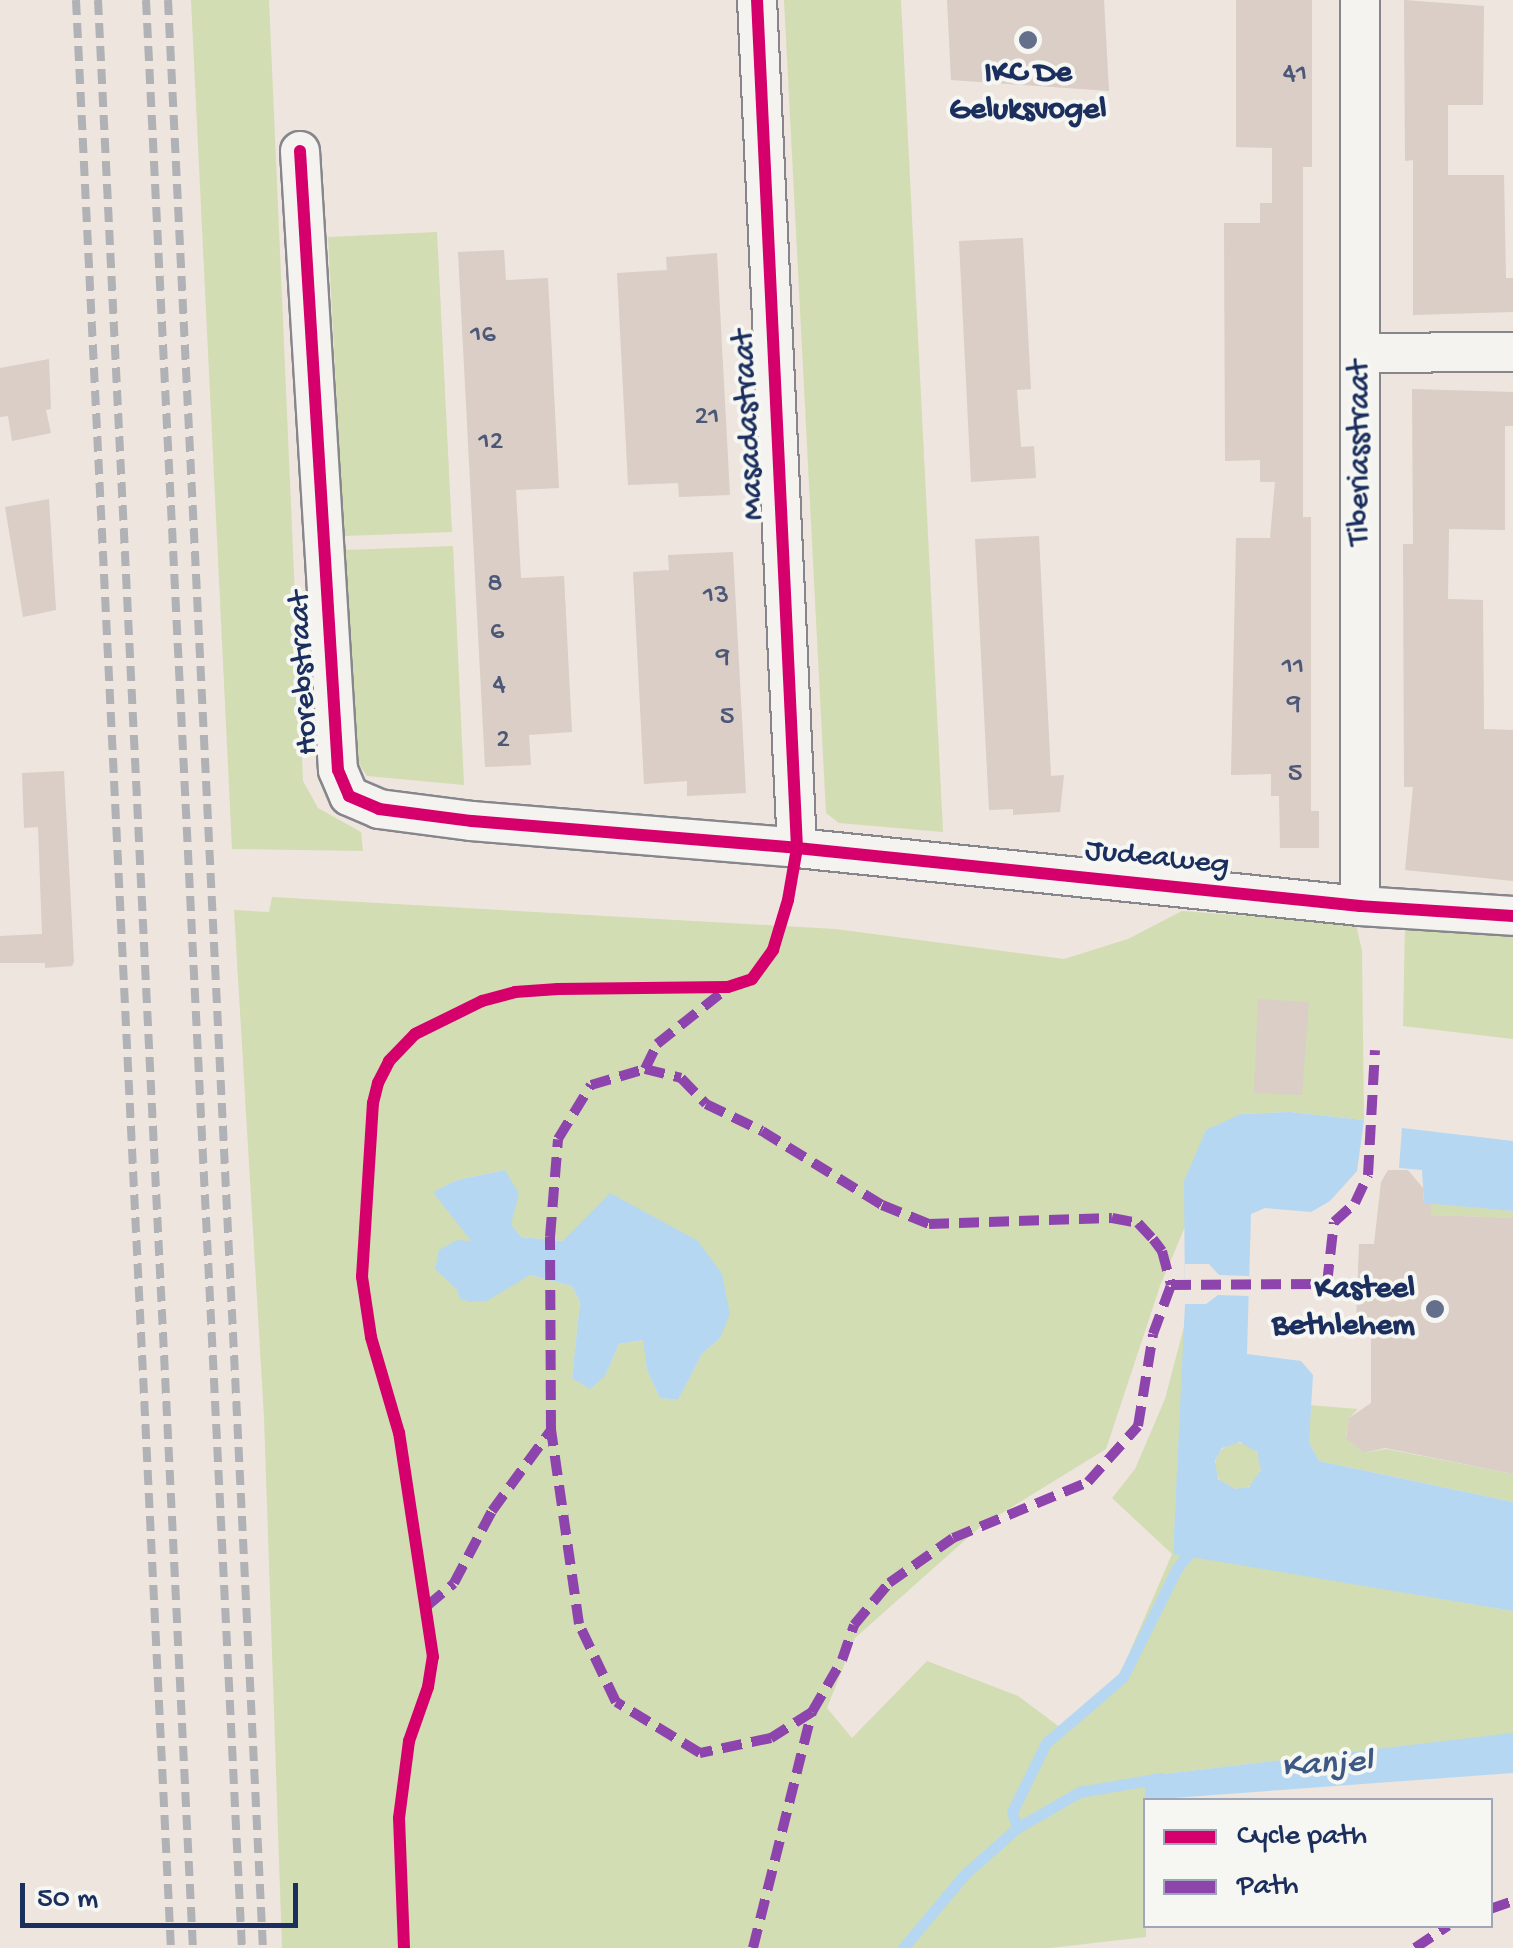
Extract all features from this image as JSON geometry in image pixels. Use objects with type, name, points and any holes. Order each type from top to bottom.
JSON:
[{"type":"street","name":"Masadastraat","points":[[757,0],[797,848]]},
{"type":"street","name":"Tiberiasstraat","points":[[1360,0],[1360,906]]},
{"type":"street","name":"Horebstraat","points":[[300,151],[338,770],[349,796],[379,810],[472,822],[797,848]]},
{"type":"street","points":[[1361,352],[1513,352]]},
{"type":"street","name":"Judeaweg","points":[[797,848],[1360,906],[1513,916]]},
{"type":"green space","points":[[191,0],[269,0],[303,781],[318,808],[361,832],[363,851],[232,849]]},
{"type":"green space","points":[[784,0],[901,0],[943,832],[839,823],[826,813]]},
{"type":"green space","points":[[437,232],[452,532],[344,536],[328,237]]},
{"type":"green space","points":[[453,546],[464,785],[367,776],[356,759],[345,550]]},
{"type":"green space","points":[[272,897],[835,929],[1064,959],[1128,939],[1182,911],[1356,924],[1362,951],[1364,1120],[1290,1112],[1241,1114],[1184,1181],[1187,1222],[1160,1286],[1106,1449],[981,1526],[855,1638],[827,1708],[852,1738],[927,1661],[1018,1696],[1061,1728],[1112,1693],[1172,1554],[1112,1498],[1135,1469],[1165,1399],[1185,1323],[1173,1553],[1513,1611],[1513,1734],[1146,1776],[1146,1937],[1050,1948],[282,1948],[264,1417],[234,910],[269,912]],"holes":[[[505,1170],[511,1224],[521,1237],[563,1241],[720,1338],[702,1354],[678,1400],[660,1398],[647,1370],[644,1340],[619,1344],[605,1376],[572,1379],[580,1302],[572,1286],[530,1275],[460,1299],[457,1290],[472,1242],[434,1192],[457,1180]]]},
{"type":"green space","points":[[1405,927],[1513,936],[1513,1039],[1403,1026]]},
{"type":"green space","points":[[1431,1203],[1513,1211],[1513,1218],[1431,1215]]},
{"type":"green space","points":[[1309,1405],[1358,1409],[1349,1418],[1346,1436],[1364,1453],[1386,1449],[1513,1474],[1513,1502],[1319,1461],[1309,1442]]},
{"type":"green space","points":[[1238,1443],[1255,1449],[1261,1466],[1255,1483],[1238,1489],[1221,1483],[1215,1466],[1221,1449]]},
{"type":"water","points":[[1290,1112],[1364,1120],[1357,1171],[1330,1201],[1311,1212],[1265,1208],[1251,1214],[1247,1354],[1301,1361],[1313,1375],[1309,1442],[1319,1461],[1513,1502],[1513,1611],[1173,1554],[1185,1304],[1184,1181],[1206,1130],[1241,1114]],"holes":[[[1240,1442],[1257,1452],[1261,1470],[1249,1487],[1235,1489],[1218,1479],[1215,1461],[1222,1448]]]},
{"type":"water","points":[[1402,1128],[1513,1141],[1513,1211],[1424,1203],[1422,1170],[1399,1168]]},
{"type":"water","points":[[505,1170],[519,1194],[511,1224],[521,1237],[563,1241],[610,1193],[698,1241],[722,1274],[730,1314],[720,1338],[702,1354],[678,1400],[660,1398],[647,1370],[643,1340],[619,1344],[605,1376],[590,1389],[572,1378],[580,1302],[572,1286],[530,1275],[487,1301],[472,1302],[460,1299],[457,1290],[435,1269],[439,1250],[457,1240],[471,1241],[433,1192],[457,1180]]},
{"type":"water","points":[[1513,1733],[1513,1773],[1172,1798],[1145,1798],[1146,1776]]},
{"type":"pier","points":[[1185,1264],[1209,1264],[1219,1275],[1249,1276],[1249,1296],[1218,1295],[1206,1304],[1185,1304]]},
{"type":"building","name":"IKC De Geluksvogel","points":[[947,0],[1104,0],[1109,91],[951,80]]},
{"type":"building","points":[[1236,0],[1312,0],[1312,167],[1303,167],[1303,517],[1311,517],[1311,811],[1319,811],[1319,848],[1280,848],[1279,796],[1271,796],[1271,774],[1231,775],[1236,538],[1270,538],[1275,482],[1260,482],[1260,460],[1225,461],[1224,223],[1260,223],[1260,203],[1272,203],[1272,148],[1236,147]]},
{"type":"building","points":[[1404,0],[1484,6],[1483,105],[1448,105],[1448,175],[1504,175],[1506,278],[1513,278],[1513,312],[1413,315],[1413,160],[1405,161]]},
{"type":"building","points":[[1023,238],[1031,389],[1017,390],[1021,447],[1034,446],[1036,478],[971,482],[959,241]]},
{"type":"building","points":[[504,250],[506,280],[548,278],[559,488],[516,490],[521,578],[564,576],[572,732],[529,735],[531,765],[485,767],[458,252]]},
{"type":"building","points":[[717,253],[730,495],[679,497],[678,483],[628,485],[617,273],[667,270],[666,257]]},
{"type":"building","points":[[49,359],[51,409],[46,410],[51,433],[12,441],[8,416],[0,417],[0,368]]},
{"type":"building","points":[[1412,389],[1513,392],[1513,426],[1505,426],[1505,530],[1449,529],[1448,599],[1483,600],[1484,729],[1513,730],[1513,881],[1405,870],[1413,787],[1404,787],[1403,544],[1413,544]]},
{"type":"building","points":[[49,499],[56,610],[23,617],[5,507]]},
{"type":"building","points":[[1039,536],[1051,776],[1064,775],[1060,812],[1013,815],[1013,809],[989,810],[975,539]]},
{"type":"building","points":[[733,552],[746,793],[687,796],[687,781],[644,784],[633,572],[669,570],[668,555]]},
{"type":"building","points":[[64,771],[74,962],[72,966],[45,968],[45,963],[0,963],[0,936],[42,934],[38,827],[24,828],[22,773]]},
{"type":"building","points":[[1258,999],[1309,1002],[1302,1095],[1254,1093]]},
{"type":"building","name":"Kasteel Bethlehem","points":[[1388,1170],[1408,1170],[1423,1188],[1424,1203],[1431,1203],[1431,1215],[1513,1218],[1513,1474],[1385,1448],[1364,1453],[1346,1438],[1349,1418],[1371,1403],[1371,1325],[1356,1325],[1359,1244],[1374,1244],[1381,1182]]},
{"type":"waterway","points":[[1017,1828],[1012,1812],[1046,1743],[1123,1677],[1177,1568],[1195,1546]]},
{"type":"waterway","name":"Kanjel","points":[[903,1948],[964,1875],[1017,1828],[1079,1792],[1161,1778]]},
{"type":"railway","points":[[76,0],[171,1948]]},
{"type":"railway","points":[[98,0],[193,1948]]},
{"type":"railway","points":[[146,0],[242,1948]]},
{"type":"railway","points":[[168,0],[263,1948]]},
{"type":"marked path","points":[[645,1069],[657,1044],[725,990]]},
{"type":"marked path","points":[[812,1712],[771,1738],[700,1753],[616,1702],[579,1624],[551,1430],[550,1237],[558,1139],[591,1085],[645,1069],[681,1078],[706,1104],[762,1131],[882,1205],[929,1224],[1112,1218],[1138,1223],[1153,1239],[1162,1251],[1171,1285],[1327,1284],[1334,1222],[1355,1203],[1368,1175],[1375,1050]]},
{"type":"marked path","points":[[753,1948],[812,1712],[842,1660],[854,1625],[889,1583],[953,1538],[1088,1482],[1138,1426],[1153,1334],[1171,1285]]},
{"type":"marked path","points":[[427,1606],[454,1583],[492,1511],[551,1430]]},
{"type":"marked path","points":[[1493,1908],[1513,1901]]},
{"type":"marked path","points":[[1415,1948],[1445,1928]]},
{"type":"cycle path","points":[[404,1948],[399,1818],[409,1741],[428,1687],[433,1657],[399,1433],[371,1337],[362,1277],[373,1103],[378,1083],[389,1061],[415,1034],[482,1001],[515,992],[728,987],[752,979],[773,950],[788,900],[797,848],[757,0]]},
{"type":"cycle path","points":[[300,151],[338,770],[349,796],[379,809],[472,821],[797,848],[1360,906],[1513,916]]},
{"type":"place","name":"IKC De Geluksvogel","points":[[1028,40]]},
{"type":"place","name":"Kasteel Bethlehem","points":[[1435,1309]]}]
